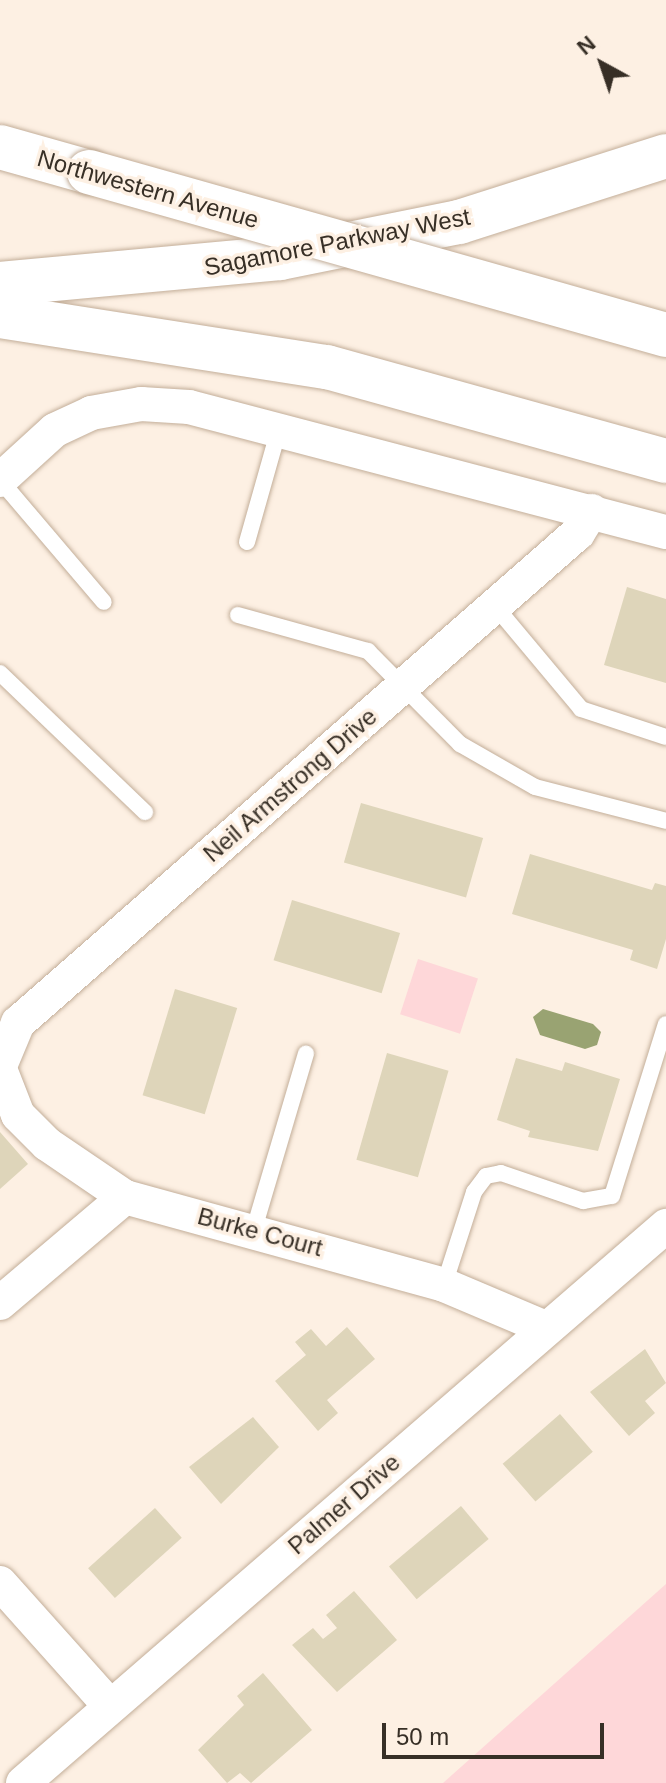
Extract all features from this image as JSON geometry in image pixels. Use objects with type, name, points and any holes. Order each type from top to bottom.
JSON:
[{"type":"main road","name":"Northwestern Avenue","points":[[0,147],[666,335]]},
{"type":"main road","name":"Sagamore Parkway West","points":[[0,284],[280,258],[459,222],[666,156]]},
{"type":"main road","points":[[0,316],[327,367],[666,461]]},
{"type":"street","points":[[0,480],[55,430],[91,413],[141,404],[189,407],[666,532]]},
{"type":"street","name":"Neil Armstrong Drive","points":[[125,1197],[47,1144],[18,1115],[0,1068],[18,1023],[578,533],[592,511]]},
{"type":"street","points":[[0,1303],[125,1197]]},
{"type":"street","name":"Burke Court","points":[[125,1197],[254,1229],[444,1285],[546,1328]]},
{"type":"street","name":"Palmer Drive","points":[[23,1783],[666,1226]]},
{"type":"street","points":[[0,1583],[110,1706]]},
{"type":"lane","points":[[247,542],[279,429]]},
{"type":"lane","points":[[0,480],[104,602]]},
{"type":"lane","points":[[495,606],[581,709],[666,737]]},
{"type":"lane","points":[[238,615],[368,651],[406,683],[488,765],[535,787],[666,821]]},
{"type":"lane","points":[[0,673],[145,812]]},
{"type":"lane","points":[[444,1285],[474,1192],[486,1176],[501,1173],[583,1201],[612,1196],[660,1063],[666,1024]]},
{"type":"lane","points":[[254,1229],[306,1054]]},
{"type":"shaded area","points":[[418,959],[478,978],[460,1034],[400,1014]]},
{"type":"shaded area","points":[[543,1009],[593,1024],[601,1032],[597,1045],[585,1049],[540,1035],[533,1017]]},
{"type":"shaded area","points":[[666,1584],[666,1783],[443,1783]]},
{"type":"building","points":[[627,587],[666,599],[666,683],[604,665]]},
{"type":"building","points":[[361,803],[483,838],[466,898],[344,863]]},
{"type":"building","points":[[530,854],[652,890],[655,883],[666,886],[666,939],[657,969],[630,960],[633,950],[512,914]]},
{"type":"building","points":[[292,900],[400,933],[382,993],[274,960]]},
{"type":"building","points":[[175,989],[237,1008],[205,1114],[143,1095]]},
{"type":"building","points":[[387,1053],[449,1071],[418,1177],[356,1160]]},
{"type":"building","points":[[516,1058],[562,1071],[565,1062],[620,1079],[598,1151],[528,1137],[530,1131],[497,1120]]},
{"type":"building","points":[[0,1132],[28,1164],[0,1189]]},
{"type":"building","points":[[347,1327],[375,1359],[327,1400],[338,1413],[318,1431],[275,1381],[306,1355],[295,1342],[311,1329],[326,1346]]},
{"type":"building","points":[[645,1349],[666,1383],[645,1401],[655,1413],[629,1436],[590,1392]]},
{"type":"building","points":[[560,1414],[593,1452],[535,1502],[503,1464]]},
{"type":"building","points":[[253,1417],[279,1447],[221,1504],[189,1467]]},
{"type":"building","points":[[461,1506],[489,1539],[417,1599],[389,1566]]},
{"type":"building","points":[[155,1508],[182,1538],[115,1598],[88,1568]]},
{"type":"building","points":[[354,1591],[397,1640],[337,1692],[292,1645],[313,1628],[323,1639],[337,1628],[326,1615]]},
{"type":"building","points":[[263,1673],[312,1730],[251,1783],[240,1773],[227,1783],[198,1750],[244,1705],[237,1696]]}]
